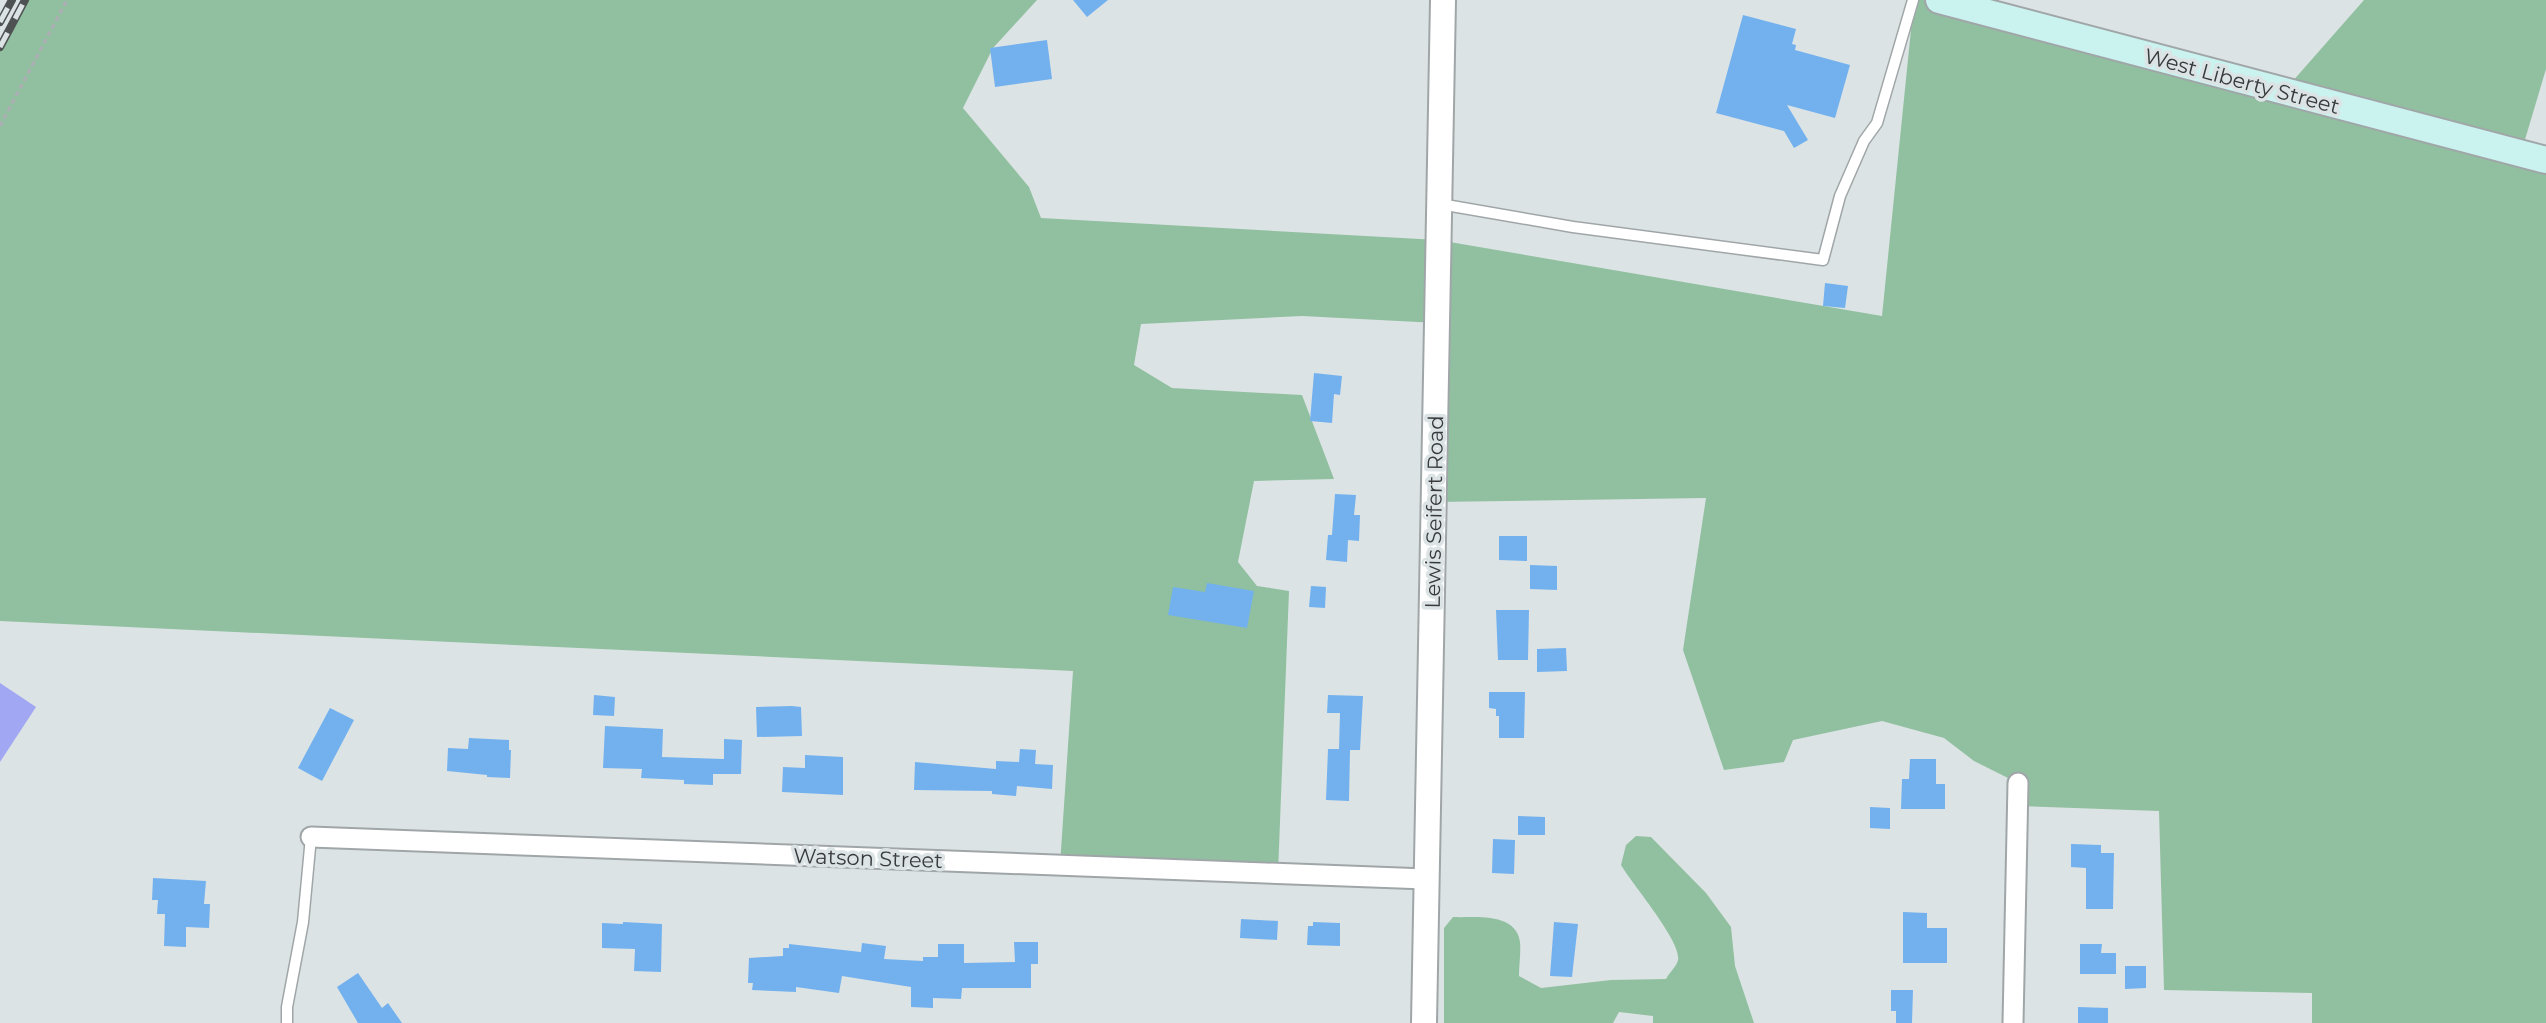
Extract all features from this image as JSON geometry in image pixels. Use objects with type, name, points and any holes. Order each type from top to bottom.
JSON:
[{"type":"main road","name":"West Liberty Street","points":[[1939,0],[2000,12],[2546,160]]},
{"type":"street","name":"Lewis Seifert Road","points":[[1424,1023],[1443,0]]},
{"type":"street","points":[[2013,1023],[2018,783]]},
{"type":"street","name":"Watson Street","points":[[311,837],[1426,878]]},
{"type":"lane","points":[[1439,204],[1573,226],[1823,260],[1840,196],[1864,141],[1877,123],[1913,0]]},
{"type":"lane","points":[[287,1023],[286,1007],[303,922],[311,837]]},
{"type":"path","points":[[0,126],[67,0]]},
{"type":"green space","points":[[25,0],[1037,0],[993,48],[963,108],[1029,187],[1041,218],[1438,240],[1882,316],[1914,0],[1939,0],[2284,91],[2364,0],[2546,0],[2546,69],[2521,153],[2546,160],[2546,1023],[2312,1023],[2312,993],[2164,990],[2159,811],[2018,806],[2018,783],[1974,761],[1944,738],[1882,721],[1793,740],[1784,762],[1724,770],[1683,650],[1706,498],[1434,502],[1437,323],[1302,316],[1141,324],[1134,365],[1172,388],[1302,395],[1334,479],[1254,481],[1238,562],[1257,586],[1289,591],[1278,873],[1060,865],[1073,671],[0,621],[0,47]]},
{"type":"green space","points":[[1636,836],[1651,837],[1706,893],[1731,927],[1735,966],[1754,1023],[1653,1023],[1653,1016],[1619,1012],[1613,1023],[1444,1023],[1444,928],[1453,917],[1483,917],[1503,921],[1511,926],[1517,932],[1520,942],[1519,976],[1541,988],[1611,980],[1666,979],[1678,960],[1677,952],[1665,927],[1621,865],[1626,845]]},
{"type":"water","points":[[0,683],[36,707],[0,762]]},
{"type":"building","points":[[1073,0],[1108,0],[1087,17]]},
{"type":"building","points":[[1743,15],[1796,29],[1792,44],[1796,45],[1795,50],[1850,65],[1835,118],[1787,105],[1808,140],[1794,148],[1784,131],[1716,113]]},
{"type":"building","points":[[1047,40],[1052,79],[995,87],[990,48]]},
{"type":"building","points":[[1825,283],[1848,286],[1845,308],[1823,306]]},
{"type":"building","points":[[1314,373],[1342,376],[1340,395],[1334,394],[1332,423],[1310,421]]},
{"type":"building","points":[[1335,494],[1356,495],[1354,515],[1360,515],[1359,541],[1348,540],[1347,562],[1326,560],[1328,535],[1332,535]]},
{"type":"building","points":[[1499,536],[1527,536],[1527,561],[1499,560]]},
{"type":"building","points":[[1530,565],[1557,566],[1557,590],[1530,589]]},
{"type":"building","points":[[1207,583],[1254,591],[1247,628],[1168,615],[1173,587],[1205,592]]},
{"type":"building","points":[[1311,586],[1326,587],[1325,608],[1309,607]]},
{"type":"building","points":[[1496,610],[1529,610],[1528,660],[1498,660]]},
{"type":"building","points":[[1566,648],[1567,671],[1537,672],[1537,649]]},
{"type":"building","points":[[1489,692],[1525,692],[1524,738],[1499,738],[1499,716],[1496,716],[1496,709],[1489,708]]},
{"type":"building","points":[[594,695],[615,697],[614,716],[593,715]]},
{"type":"building","points":[[1328,695],[1363,696],[1360,750],[1350,750],[1349,801],[1326,800],[1328,749],[1339,749],[1340,713],[1327,713]]},
{"type":"building","points":[[756,707],[801,707],[802,736],[757,737]]},
{"type":"building","points":[[330,708],[354,720],[322,781],[298,768]]},
{"type":"building","points":[[605,726],[663,729],[662,757],[724,759],[724,739],[742,740],[741,774],[713,774],[713,785],[684,784],[684,780],[641,778],[642,769],[603,768]]},
{"type":"building","points":[[469,738],[509,740],[510,778],[447,771],[448,748],[468,749]]},
{"type":"building","points":[[1020,749],[1036,750],[1035,764],[1053,765],[1052,789],[1017,786],[1016,796],[992,794],[992,791],[914,790],[915,762],[996,769],[996,761],[1019,762]]},
{"type":"building","points":[[805,755],[843,757],[843,795],[782,792],[783,767],[805,768]]},
{"type":"building","points":[[1910,759],[1936,759],[1936,784],[1945,784],[1945,809],[1901,809],[1902,779],[1909,779]]},
{"type":"building","points":[[1870,807],[1890,808],[1890,829],[1870,828]]},
{"type":"building","points":[[1518,816],[1545,817],[1545,835],[1518,835]]},
{"type":"building","points":[[1493,839],[1515,840],[1514,874],[1492,873]]},
{"type":"building","points":[[2071,844],[2101,845],[2101,853],[2114,853],[2113,909],[2086,909],[2086,868],[2071,867]]},
{"type":"building","points":[[153,878],[206,881],[204,904],[210,904],[209,928],[186,927],[186,947],[164,946],[165,914],[157,914],[158,900],[152,900]]},
{"type":"building","points":[[1903,912],[1927,913],[1927,928],[1947,928],[1947,963],[1903,963]]},
{"type":"building","points":[[1241,919],[1278,921],[1277,940],[1240,938]]},
{"type":"building","points":[[1313,922],[1340,923],[1340,946],[1307,945],[1308,926],[1313,926]]},
{"type":"building","points":[[1554,922],[1578,924],[1572,977],[1550,976]]},
{"type":"building","points":[[602,923],[662,924],[661,972],[634,971],[635,949],[602,948]]},
{"type":"building","points":[[1014,942],[1038,942],[1038,964],[1031,964],[1031,988],[962,988],[961,999],[933,998],[933,1008],[911,1007],[911,987],[842,976],[839,993],[796,987],[796,992],[752,990],[753,983],[748,983],[749,958],[783,956],[783,948],[789,948],[789,944],[861,952],[862,943],[886,946],[884,959],[923,961],[923,957],[938,957],[938,944],[964,944],[964,963],[1015,962]]},
{"type":"building","points":[[2080,944],[2102,944],[2101,953],[2116,953],[2116,974],[2080,974]]},
{"type":"building","points":[[2125,966],[2146,966],[2146,988],[2125,989]]},
{"type":"building","points":[[358,973],[382,1008],[388,1003],[402,1023],[358,1023],[337,987]]},
{"type":"building","points":[[1891,990],[1913,990],[1912,1023],[1896,1023],[1896,1011],[1891,1011]]},
{"type":"building","points":[[2078,1007],[2108,1008],[2108,1023],[2078,1023]]},
{"type":"railway","points":[[0,22],[12,0]]},
{"type":"railway","points":[[0,47],[25,0]]}]
